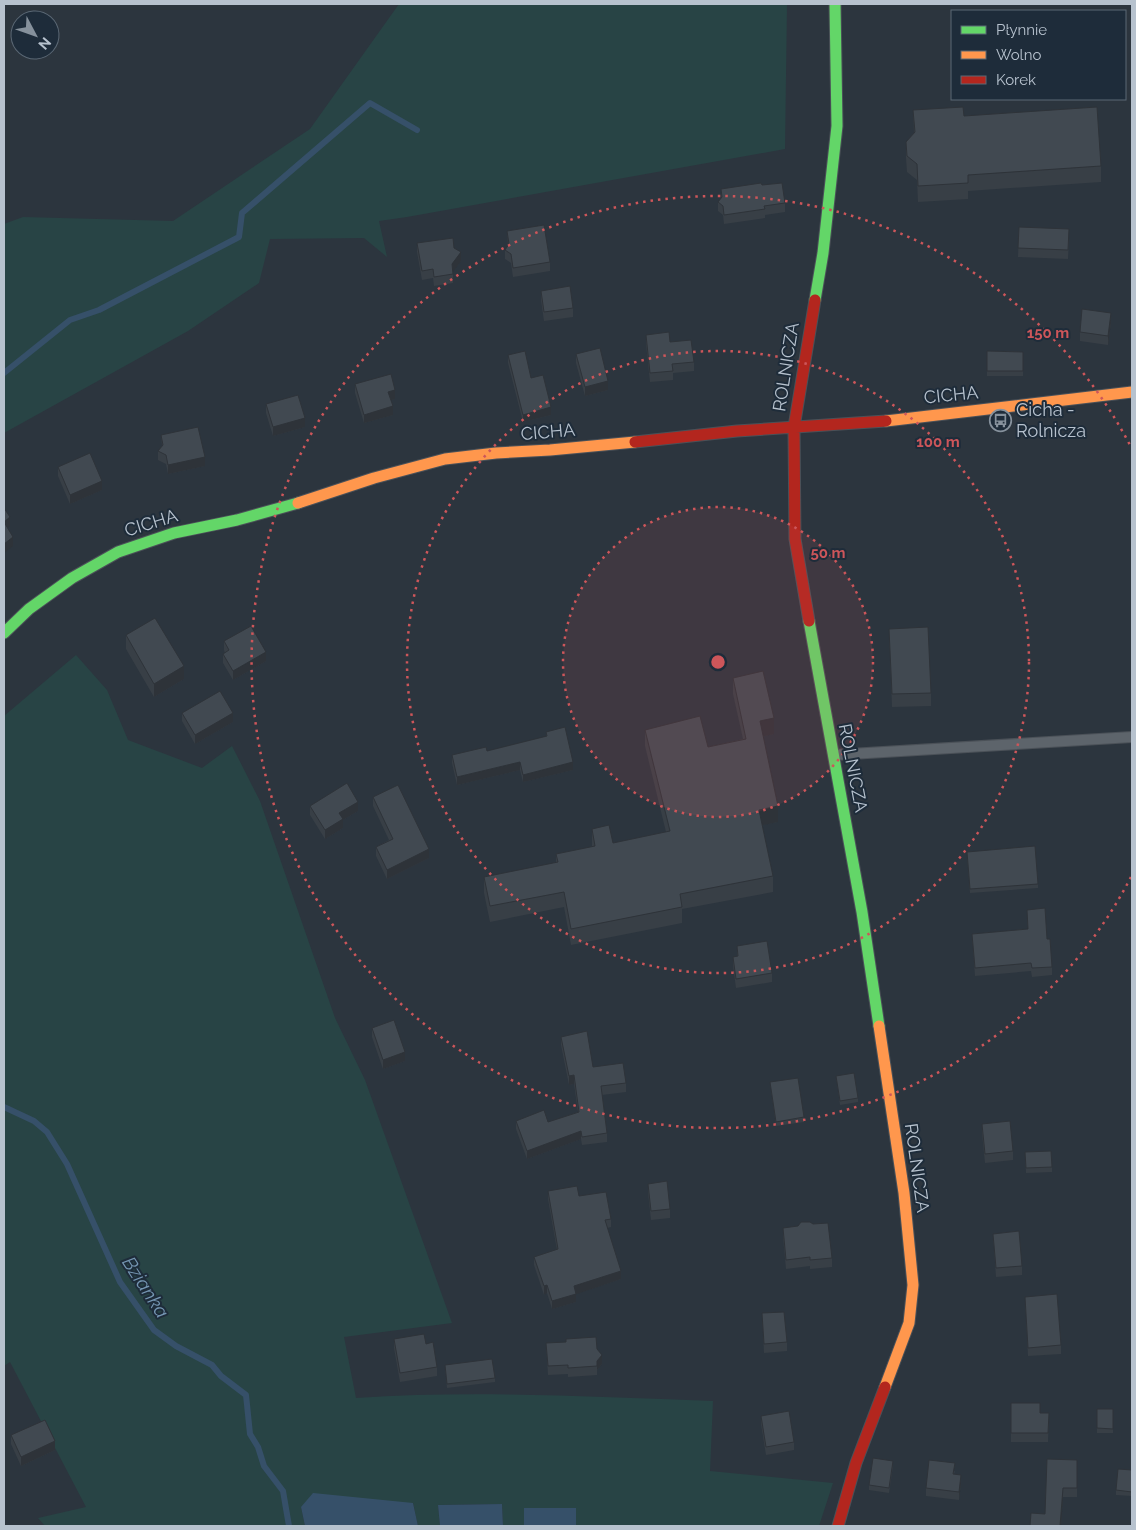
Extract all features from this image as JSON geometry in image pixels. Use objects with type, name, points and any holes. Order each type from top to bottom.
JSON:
[{"type":"street","name":"ROLNICZA","points":[[836,4],[837,126],[823,253],[794,427],[795,539],[814,656],[864,922],[904,1193],[913,1285],[909,1322],[856,1463],[838,1526]]},
{"type":"street","name":"CICHA","points":[[4,633],[30,610],[72,578],[118,552],[174,533],[237,520],[301,502],[374,478],[444,459],[737,431],[868,423],[1132,392]]},
{"type":"lane","points":[[833,755],[1132,737]]},
{"type":"green space","points":[[399,4],[787,4],[785,149],[379,221],[387,257],[364,238],[270,239],[259,283],[188,331],[4,433],[4,224],[23,217],[173,221],[310,129]]},
{"type":"green space","points":[[76,655],[107,690],[128,740],[202,768],[232,746],[260,801],[335,1018],[365,1080],[452,1323],[344,1337],[356,1398],[490,1394],[713,1401],[710,1471],[833,1483],[819,1526],[576,1526],[575,1508],[524,1508],[524,1526],[503,1526],[502,1504],[438,1505],[440,1526],[418,1526],[413,1503],[301,1507],[305,1526],[45,1526],[38,1518],[86,1507],[10,1362],[4,1366],[4,716]]},
{"type":"water","points":[[313,1493],[413,1503],[418,1526],[305,1526],[301,1507]]},
{"type":"water","points":[[502,1504],[503,1526],[440,1526],[438,1505]]},
{"type":"water","points":[[524,1508],[576,1508],[576,1526],[524,1526]]},
{"type":"building","points":[[963,107],[964,116],[1097,107],[1101,166],[968,175],[968,183],[918,186],[917,164],[907,156],[906,142],[915,132],[913,110]]},
{"type":"building","points":[[761,183],[762,185],[782,183],[785,203],[764,206],[765,209],[724,215],[723,206],[718,202],[722,197],[721,189]]},
{"type":"building","points":[[544,225],[550,262],[513,268],[511,254],[505,250],[509,244],[507,231]]},
{"type":"building","points":[[1019,227],[1069,229],[1068,250],[1018,248]]},
{"type":"building","points":[[453,238],[454,248],[461,252],[452,264],[453,274],[434,277],[433,269],[422,271],[417,243]]},
{"type":"building","points":[[570,286],[573,308],[544,312],[541,291]]},
{"type":"building","points":[[1082,309],[1111,313],[1108,336],[1080,332]]},
{"type":"building","points":[[669,332],[670,342],[691,340],[694,362],[672,364],[673,371],[650,373],[646,335]]},
{"type":"building","points":[[600,348],[608,381],[585,387],[576,354]]},
{"type":"building","points":[[525,351],[531,378],[543,375],[551,407],[523,415],[508,355]]},
{"type":"building","points":[[987,351],[1023,352],[1023,371],[987,371]]},
{"type":"building","points":[[391,374],[395,390],[388,392],[393,406],[364,415],[355,384]]},
{"type":"building","points":[[298,395],[305,418],[273,427],[266,404]]},
{"type":"building","points":[[198,427],[205,457],[168,465],[166,455],[158,451],[163,445],[161,435]]},
{"type":"building","points":[[90,453],[102,481],[70,495],[58,467]]},
{"type":"building","points":[[4,508],[10,517],[4,522]]},
{"type":"building","points":[[4,522],[13,537],[4,544]]},
{"type":"building","points":[[155,618],[184,666],[154,684],[126,635]]},
{"type":"building","points":[[251,626],[266,652],[233,671],[223,654],[229,650],[224,641]]},
{"type":"building","points":[[928,627],[931,693],[892,694],[889,629]]},
{"type":"building","points":[[763,671],[774,718],[760,721],[778,806],[759,810],[773,876],[680,894],[682,907],[571,929],[564,892],[490,906],[484,877],[558,862],[556,854],[595,846],[592,829],[609,825],[613,843],[670,831],[645,730],[700,716],[708,747],[746,739],[733,678]]},
{"type":"building","points":[[220,691],[233,713],[195,735],[182,713]]},
{"type":"building","points":[[565,727],[573,762],[523,775],[520,762],[457,777],[452,755],[486,747],[487,751],[547,736],[546,732]]},
{"type":"building","points":[[347,783],[358,802],[339,813],[343,819],[325,830],[310,806]]},
{"type":"building","points":[[398,785],[429,849],[387,870],[376,847],[393,839],[373,797]]},
{"type":"building","points":[[1035,846],[1038,884],[970,889],[967,852]]},
{"type":"building","points":[[1045,908],[1047,939],[1050,939],[1052,967],[1032,968],[1031,963],[975,968],[972,934],[1028,929],[1027,910]]},
{"type":"building","points":[[767,941],[772,973],[736,979],[733,957],[738,956],[737,946]]},
{"type":"building","points":[[394,1020],[405,1052],[383,1060],[372,1028]]},
{"type":"building","points":[[587,1031],[593,1067],[623,1063],[626,1083],[601,1086],[607,1133],[582,1137],[581,1131],[527,1151],[516,1121],[544,1110],[548,1122],[579,1112],[574,1075],[569,1076],[561,1037]]},
{"type":"building","points":[[854,1073],[858,1098],[840,1101],[836,1076]]},
{"type":"building","points":[[798,1078],[804,1117],[776,1122],[770,1082]]},
{"type":"building","points":[[1010,1121],[1013,1151],[985,1154],[982,1124]]},
{"type":"building","points":[[1051,1151],[1052,1167],[1026,1168],[1025,1152]]},
{"type":"building","points":[[667,1181],[670,1209],[651,1211],[648,1184]]},
{"type":"building","points":[[577,1186],[579,1196],[606,1192],[611,1219],[605,1220],[621,1271],[574,1286],[576,1294],[552,1301],[547,1285],[544,1286],[534,1257],[558,1249],[548,1191]]},
{"type":"building","points":[[801,1222],[813,1224],[828,1223],[832,1258],[810,1260],[810,1257],[786,1260],[783,1228],[798,1226]]},
{"type":"building","points":[[1019,1231],[1022,1266],[996,1268],[993,1234]]},
{"type":"building","points":[[1057,1294],[1061,1345],[1028,1348],[1025,1297]]},
{"type":"building","points":[[784,1312],[787,1342],[764,1344],[762,1313]]},
{"type":"building","points":[[424,1334],[426,1344],[433,1342],[437,1367],[400,1373],[394,1339]]},
{"type":"building","points":[[596,1337],[597,1349],[602,1355],[597,1361],[597,1366],[568,1368],[568,1365],[548,1366],[546,1343],[566,1342],[566,1339]]},
{"type":"building","points":[[492,1359],[495,1378],[447,1384],[445,1365]]},
{"type":"building","points":[[1011,1403],[1040,1403],[1040,1413],[1049,1413],[1048,1433],[1011,1433]]},
{"type":"building","points":[[1097,1409],[1113,1409],[1113,1429],[1097,1428]]},
{"type":"building","points":[[789,1411],[794,1442],[766,1447],[761,1416]]},
{"type":"building","points":[[45,1420],[55,1441],[21,1457],[11,1435]]},
{"type":"building","points":[[873,1458],[893,1461],[889,1488],[869,1485]]},
{"type":"building","points":[[1047,1459],[1077,1460],[1077,1488],[1063,1488],[1060,1526],[1030,1526],[1031,1513],[1045,1514]]},
{"type":"building","points":[[929,1460],[955,1463],[953,1474],[961,1475],[959,1492],[926,1488]]},
{"type":"building","points":[[1118,1469],[1132,1470],[1132,1492],[1116,1490]]},
{"type":"waterway","points":[[4,373],[70,320],[99,310],[239,237],[242,213],[370,103],[417,130]]},
{"type":"waterway","name":"Bzianka","points":[[4,1107],[34,1121],[47,1132],[67,1164],[120,1282],[154,1330],[176,1346],[212,1365],[221,1376],[246,1395],[250,1434],[258,1447],[264,1466],[283,1491],[289,1526]]},
{"type":"traffic: fast","points":[[815,300],[823,253],[837,126],[835,4]]},
{"type":"traffic: fast","points":[[4,633],[29,609],[72,578],[118,552],[174,533],[237,520],[298,503]]},
{"type":"traffic: fast","points":[[809,621],[862,912],[879,1026]]},
{"type":"traffic: slow","points":[[886,421],[1132,392]]},
{"type":"traffic: slow","points":[[298,503],[374,478],[445,459],[635,442]]},
{"type":"traffic: slow","points":[[879,1026],[904,1193],[913,1285],[909,1323],[885,1387]]},
{"type":"traffic: jam","points":[[809,621],[795,539],[794,427],[815,300]]},
{"type":"traffic: jam","points":[[635,442],[737,431],[886,421]]},
{"type":"traffic: jam","points":[[838,1526],[856,1463],[885,1387]]},
{"type":"place","name":"Cicha - Rolnicza","points":[[1000,420]]}]
